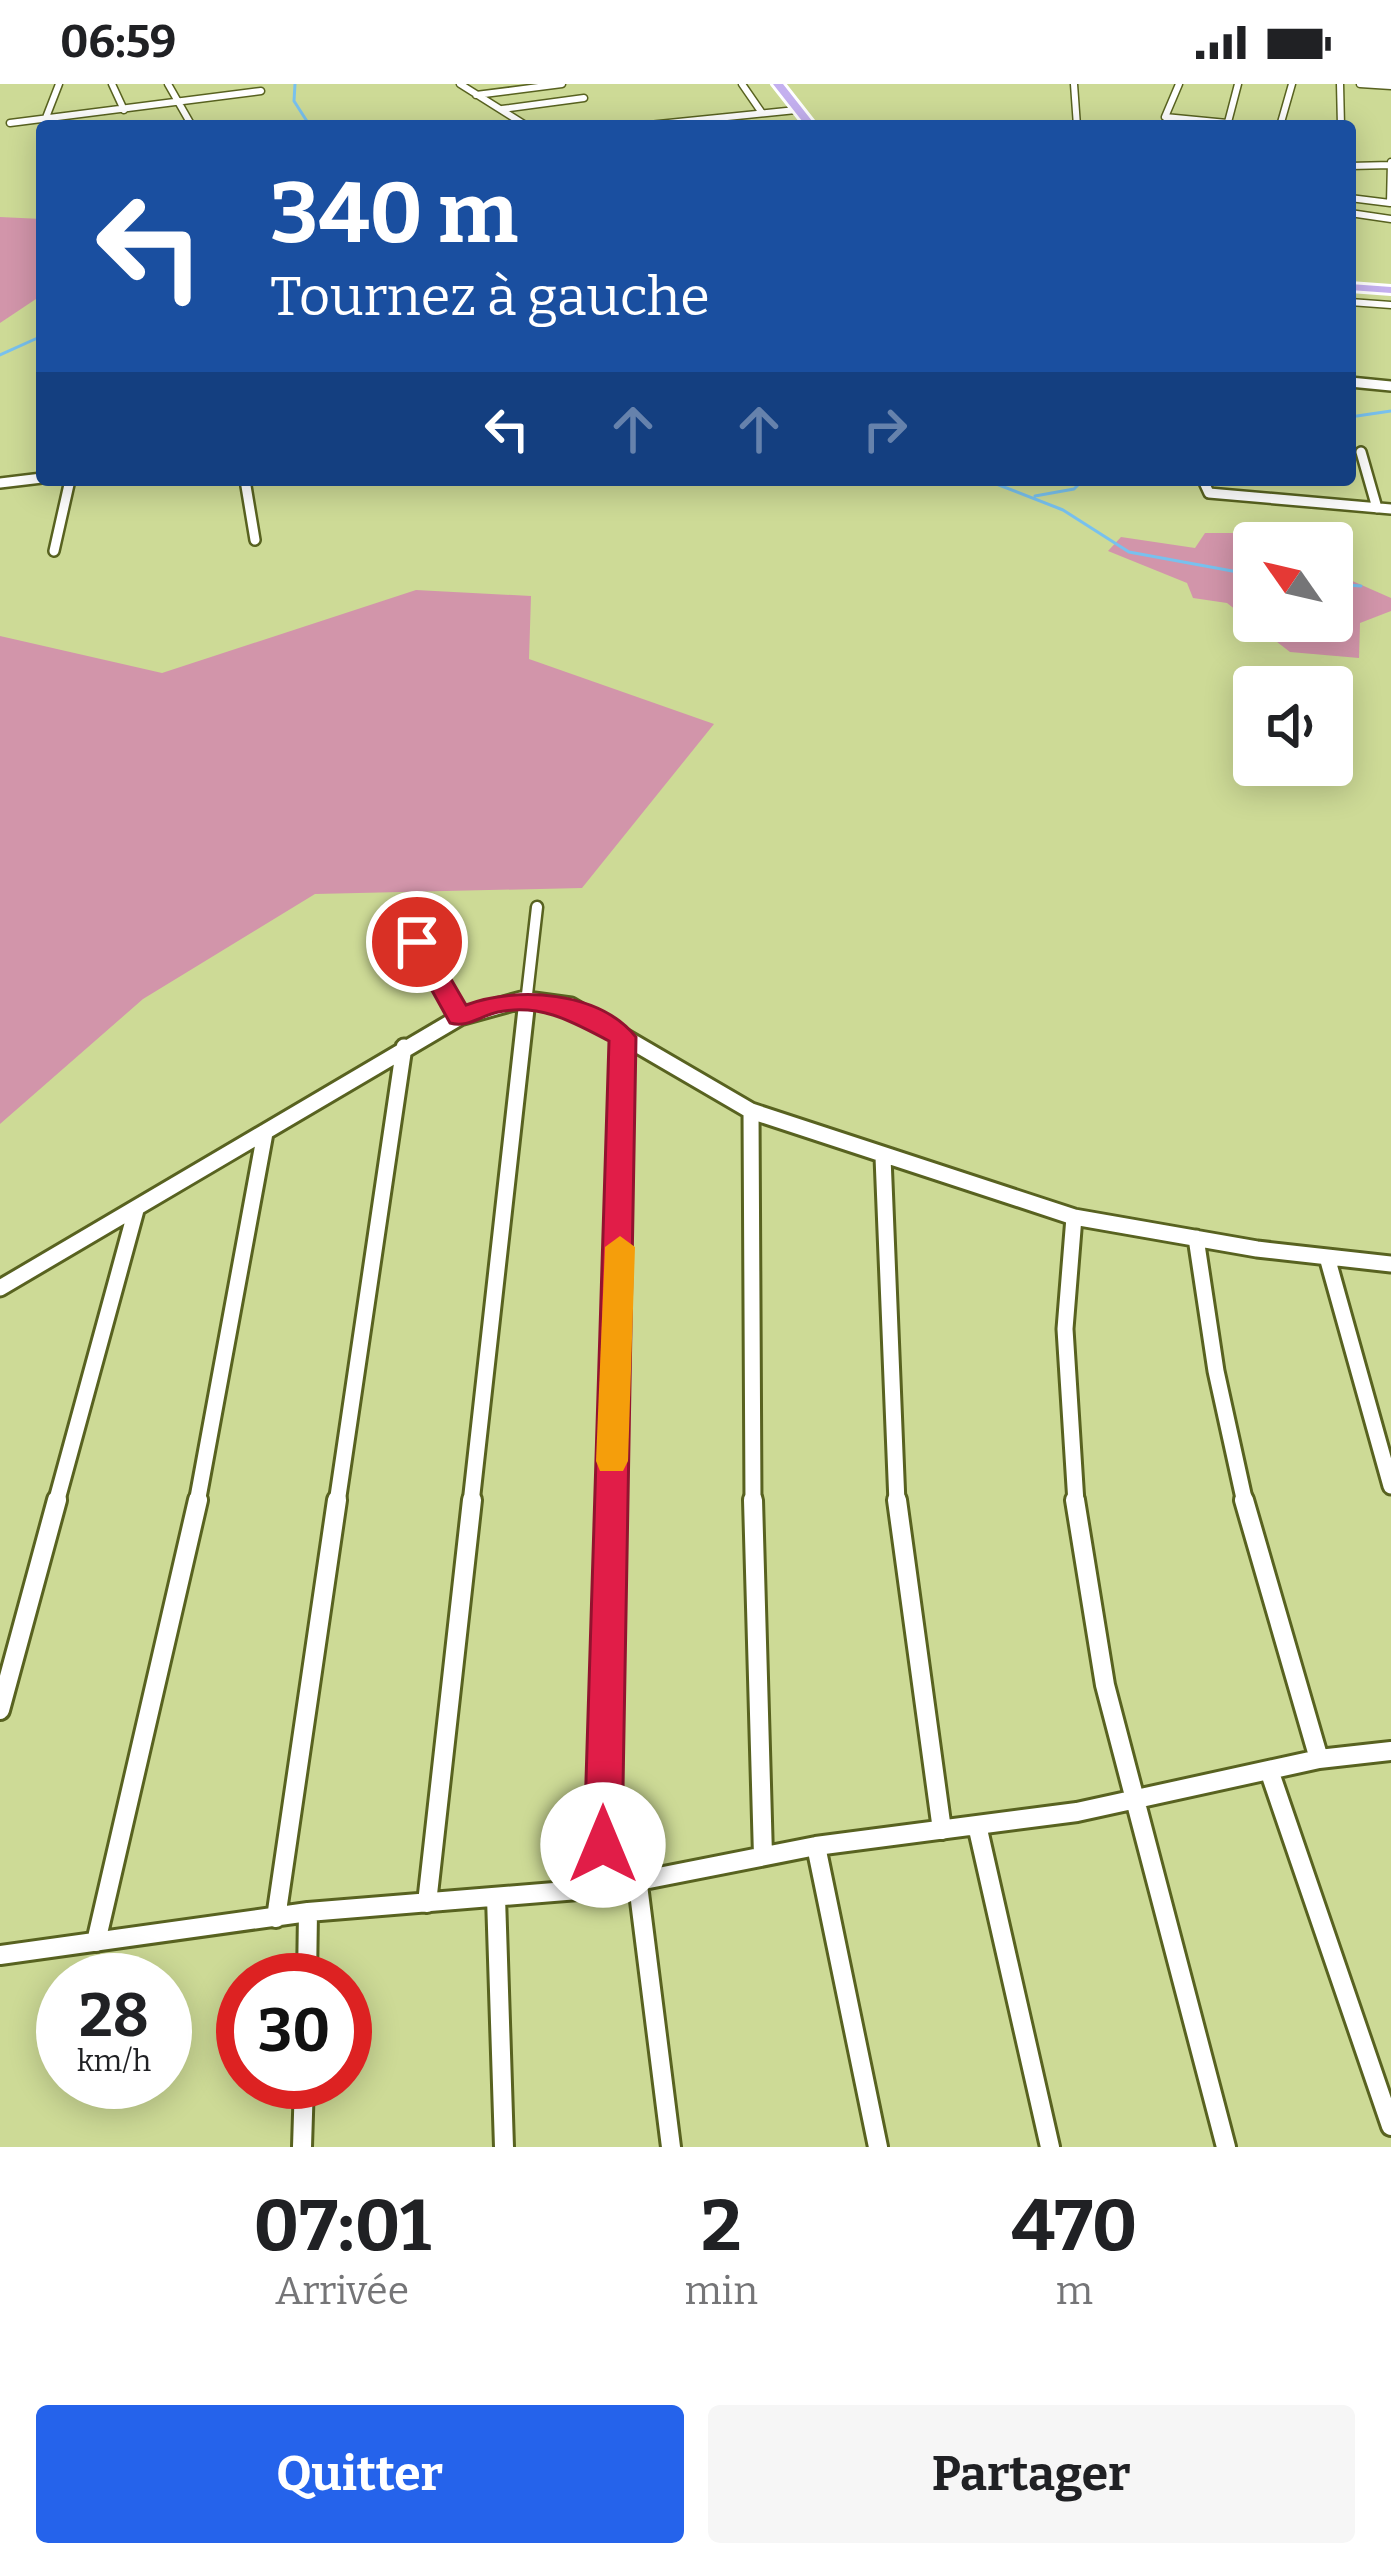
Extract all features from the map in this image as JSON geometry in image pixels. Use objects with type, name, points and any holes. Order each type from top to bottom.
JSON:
[{"type":"main road","points":[[778,84],[805,120]]},
{"type":"main road","points":[[1356,287],[1391,290]]},
{"type":"street","points":[[59,84],[45,120],[261,91]]},
{"type":"street","points":[[112,84],[124,110]]},
{"type":"street","points":[[168,84],[189,120]]},
{"type":"street","points":[[227,84],[231,94]]},
{"type":"street","points":[[460,84],[518,120]]},
{"type":"street","points":[[476,95],[562,84]]},
{"type":"street","points":[[742,84],[762,113]]},
{"type":"street","points":[[1074,84],[1077,120]]},
{"type":"street","points":[[1178,84],[1165,117],[1188,120]]},
{"type":"street","points":[[1228,120],[1238,84]]},
{"type":"street","points":[[1282,120],[1292,84]]},
{"type":"street","points":[[1340,84],[1342,120]]},
{"type":"street","points":[[1360,84],[1391,86]]},
{"type":"street","points":[[502,109],[584,98]]},
{"type":"street","points":[[696,120],[796,110]]},
{"type":"street","points":[[10,123],[36,121]]},
{"type":"street","points":[[1356,166],[1391,164],[1390,203],[1356,199]]},
{"type":"street","points":[[1356,212],[1391,219]]},
{"type":"street","points":[[1356,302],[1391,304]]},
{"type":"street","points":[[1356,383],[1391,386]]},
{"type":"street","points":[[1361,452],[1377,508]]},
{"type":"street","points":[[0,482],[36,479]]},
{"type":"street","points":[[54,551],[69,486]]},
{"type":"street","points":[[246,486],[255,541]]},
{"type":"street","points":[[1206,486],[1209,493],[1391,509]]},
{"type":"street","points":[[396,904],[460,1017]]},
{"type":"street","points":[[427,1903],[523,1000],[537,907]]},
{"type":"street","points":[[0,1288],[404,1047],[460,1017],[523,1000],[571,1006],[751,1111],[1074,1217],[1391,1264]]},
{"type":"street","points":[[603,1888],[604,1629],[620,1281],[622,1037]]},
{"type":"street","points":[[276,1918],[404,1047]]},
{"type":"street","points":[[751,1111],[749,1345],[763,1856]]},
{"type":"street","points":[[96,1942],[190,1534],[265,1133]]},
{"type":"street","points":[[883,1157],[899,1539],[942,1830]]},
{"type":"street","points":[[0,1710],[136,1210]]},
{"type":"street","points":[[1074,1217],[1062,1294],[1063,1392],[1094,1624],[1134,1799],[1226,2147]]},
{"type":"street","points":[[1196,1238],[1206,1336],[1238,1485],[1319,1759]]},
{"type":"street","points":[[1327,1257],[1391,1486]]},
{"type":"street","points":[[0,1955],[308,1912],[603,1888],[637,1877],[816,1846],[977,1826],[1134,1799],[1319,1759],[1391,1751]]},
{"type":"street","points":[[1269,1770],[1391,2126]]},
{"type":"street","points":[[977,1826],[1050,2147]]},
{"type":"street","points":[[816,1846],[878,2147]]},
{"type":"street","points":[[637,1877],[671,2147]]},
{"type":"street","points":[[496,1898],[504,2147]]},
{"type":"street","points":[[307,1953],[308,1912]]},
{"type":"street","points":[[302,2147],[303,2109]]},
{"type":"shaded area","points":[[0,217],[36,219],[36,299],[0,323]]},
{"type":"shaded area","points":[[1205,533],[1233,533],[1233,608],[1193,598],[1187,583],[1108,551],[1121,537],[1195,548]]},
{"type":"shaded area","points":[[1353,581],[1391,598],[1391,611],[1360,623],[1359,658],[1290,652],[1277,642],[1353,642]]},
{"type":"shaded area","points":[[416,590],[531,596],[529,659],[714,724],[582,888],[315,894],[143,999],[0,1124],[0,636],[162,673]]},
{"type":"waterway","points":[[295,84],[294,101],[306,120]]},
{"type":"waterway","points":[[0,355],[36,339]]},
{"type":"waterway","points":[[1356,416],[1391,411]]},
{"type":"waterway","points":[[1001,486],[1063,510],[1129,552],[1233,571]]},
{"type":"waterway","points":[[1035,496],[1077,486]]},
{"type":"waterway","points":[[1353,585],[1361,586]]},
{"type":"slow traffic","points":[[612,1461],[620,1247]]},
{"type":"route","points":[[417,942],[460,1017],[497,1003],[561,1004],[622,1037],[620,1281],[604,1629],[603,1845]]}]
